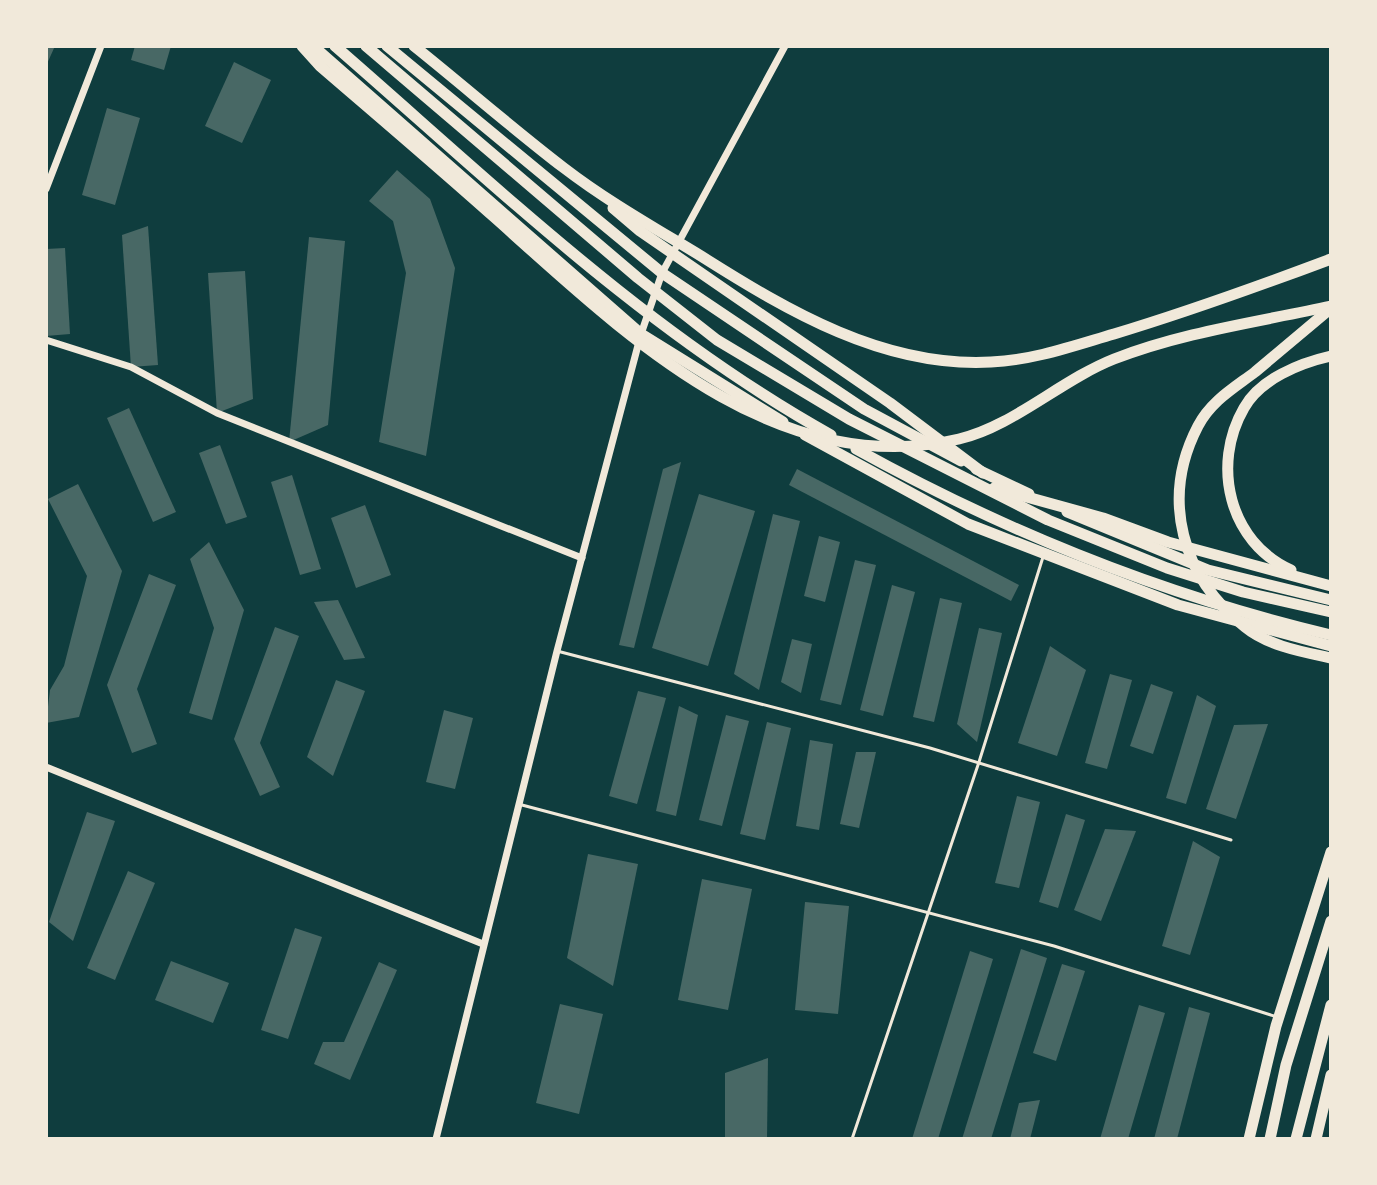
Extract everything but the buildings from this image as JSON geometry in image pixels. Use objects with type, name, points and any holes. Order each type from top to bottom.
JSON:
[{"type":"main road","points":[[302,46],[320,66],[605,315],[701,386],[783,426],[832,440],[870,448],[959,439],[987,430],[1057,387],[1112,360],[1174,339],[1331,307]]},
{"type":"main road","points":[[313,46],[641,334],[866,472],[968,524],[1178,605],[1331,646]]},
{"type":"main road","points":[[335,46],[626,300],[698,354],[805,421],[996,521],[1071,552],[1192,599],[1331,635]]},
{"type":"main road","points":[[366,46],[638,278],[717,340],[849,419],[1048,520],[1167,568],[1243,592],[1331,612]]},
{"type":"main road","points":[[387,46],[662,273],[864,409],[983,473],[1087,521],[1208,570],[1331,600]]},
{"type":"main road","points":[[414,46],[640,231],[890,403],[983,473]]},
{"type":"main road","points":[[566,169],[735,278],[830,330],[885,349],[945,361],[989,362],[1037,357],[1221,299],[1331,259]]},
{"type":"main road","points":[[1331,307],[1214,405],[1198,425],[1182,467],[1177,505],[1180,528],[1191,558],[1213,594],[1246,628],[1273,642],[1331,658]]},
{"type":"main road","points":[[1326,585],[1281,566],[1258,548],[1238,519],[1225,482],[1229,442],[1245,406],[1273,379],[1306,361],[1331,356]]},
{"type":"main road","points":[[968,481],[1326,585]]},
{"type":"main road","points":[[1249,1139],[1279,1017],[1331,852]]},
{"type":"main road","points":[[1270,1139],[1286,1065],[1331,921]]},
{"type":"main road","points":[[1296,1139],[1331,1005]]},
{"type":"main road","points":[[1316,1139],[1331,1075]]},
{"type":"street","points":[[46,189],[101,46]]},
{"type":"street","points":[[436,1139],[518,804],[641,334],[662,273],[785,46]]},
{"type":"street","points":[[46,340],[131,367],[217,413],[582,558]]},
{"type":"street","points":[[46,767],[483,944]]},
{"type":"lane","points":[[852,1139],[979,762],[1044,555]]},
{"type":"lane","points":[[557,651],[979,762],[1231,840]]},
{"type":"lane","points":[[518,804],[1054,946],[1279,1017]]}]
